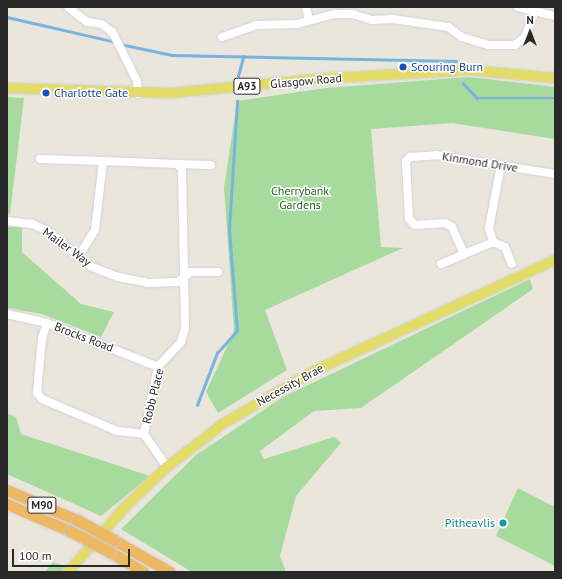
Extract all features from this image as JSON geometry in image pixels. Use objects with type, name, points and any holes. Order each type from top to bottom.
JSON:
[{"type":"highway","name":"M90","points":[[7,490],[77,520],[170,572]]},
{"type":"highway","name":"M90","points":[[7,504],[70,531],[110,552],[143,572]]},
{"type":"main road","name":"Glasgow Road","points":[[7,88],[138,94],[470,70],[555,78]]},
{"type":"main road","name":"Necessity Brae","points":[[68,572],[126,506],[167,467],[224,423],[281,388],[555,260]]},
{"type":"street","points":[[68,7],[87,22],[102,24],[117,38],[137,81],[138,94]]},
{"type":"street","points":[[306,7],[309,20]]},
{"type":"street","points":[[518,7],[555,16]]},
{"type":"street","points":[[222,37],[256,25],[297,24],[309,20],[353,14],[372,20],[393,19],[448,27],[462,37],[489,45],[514,45],[525,37],[535,11]]},
{"type":"street","name":"Kinmond Drive","points":[[464,254],[452,227],[412,223],[406,160],[410,157],[436,155],[555,174]]},
{"type":"street","points":[[40,158],[211,165]]},
{"type":"street","points":[[78,257],[95,230],[103,161]]},
{"type":"street","name":"Robb Place","points":[[167,467],[144,434],[158,367],[181,342],[185,328],[182,169],[177,164]]},
{"type":"street","points":[[493,242],[489,228],[501,165]]},
{"type":"street","name":"Mailer Way","points":[[7,221],[32,224],[46,230],[78,257],[118,277],[148,283],[178,282],[191,272],[218,272]]},
{"type":"street","points":[[441,264],[493,242],[505,247],[512,264]]},
{"type":"street","name":"Brocks Road","points":[[7,314],[47,323],[158,367]]},
{"type":"street","points":[[47,323],[42,338],[37,393],[40,396],[117,431],[144,434]]},
{"type":"green space","name":"Cherrybank Gardens","points":[[468,77],[555,87],[555,139],[452,123],[371,129],[381,247],[403,248],[265,310],[287,370],[218,413],[206,392],[234,331],[224,188],[237,101],[326,88]]},
{"type":"green space","points":[[7,97],[24,98],[10,214],[7,213]]},
{"type":"green space","points":[[7,227],[22,227],[22,252],[81,304],[114,312],[101,337],[42,314],[7,308]]},
{"type":"green space","points":[[530,279],[533,289],[361,408],[314,411],[260,451],[264,459],[334,437],[341,443],[296,496],[280,556],[286,572],[192,572],[121,529],[196,455],[283,397]]},
{"type":"green space","points":[[7,413],[16,417],[21,434],[150,476],[101,516],[7,474]]},
{"type":"green space","points":[[518,488],[555,507],[555,566],[496,536]]},
{"type":"green space","points":[[53,562],[83,572],[45,572]]},
{"type":"waterway","name":"Scouring Burn","points":[[7,17],[116,42]]},
{"type":"waterway","name":"Scouring Burn","points":[[120,44],[172,55],[456,61]]},
{"type":"waterway","points":[[238,76],[243,57]]},
{"type":"waterway","name":"Scouring Burn","points":[[463,83],[477,98],[555,98]]},
{"type":"waterway","points":[[197,405],[217,353],[237,331],[229,229],[237,101]]},
{"type":"place","name":"Scouring Burn","points":[[403,67]]},
{"type":"place","name":"Charlotte Gate","points":[[46,93]]},
{"type":"place","name":"Pitheavlis","points":[[503,523]]}]
